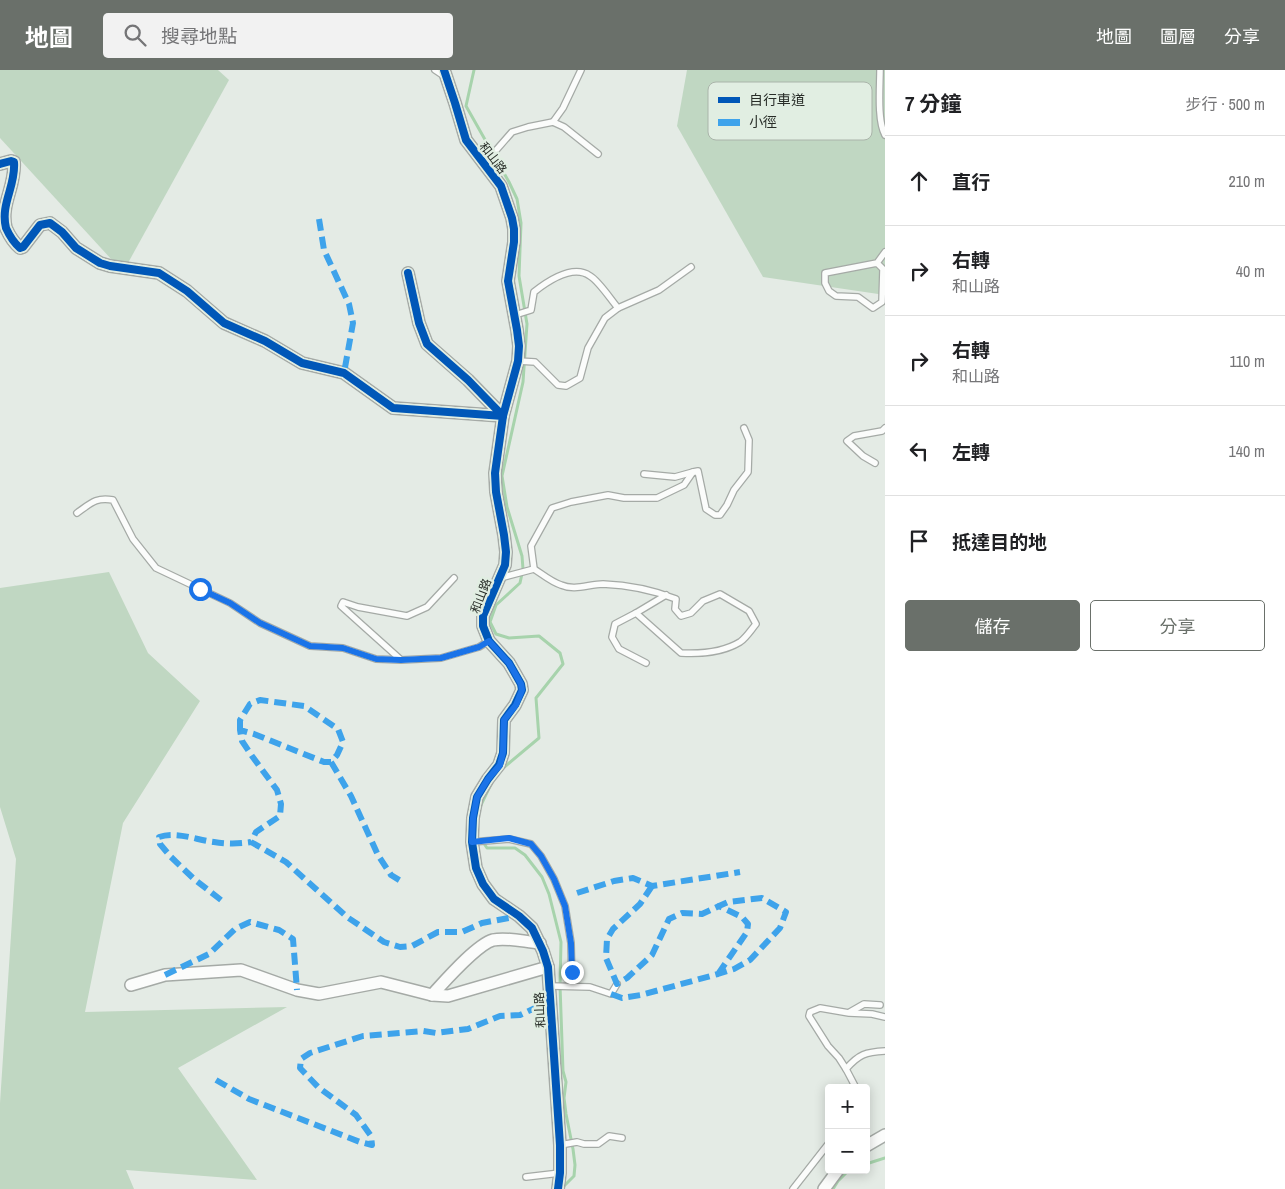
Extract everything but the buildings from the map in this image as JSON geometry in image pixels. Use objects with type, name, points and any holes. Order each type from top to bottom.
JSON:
[{"type":"street","name":"和山路","points":[[445,74],[466,140],[500,186],[513,224],[514,242],[508,281],[515,315],[518,361],[503,416],[495,473],[496,492],[506,552],[505,565],[483,616],[482,626],[489,641],[509,663],[521,684],[522,690],[516,705],[504,720],[503,752],[500,765],[488,779],[477,797],[473,818],[472,842],[476,868],[483,884],[494,899],[519,916],[532,928],[540,943],[548,967],[560,1144],[558,1189]]},
{"type":"street","points":[[0,164],[10,161],[14,162],[15,170],[2,212],[5,226],[12,241],[20,248],[23,247],[40,225],[50,223],[62,232],[76,248],[100,263],[159,273],[187,291],[224,323],[266,341],[302,363],[344,373],[393,408],[503,416]]},
{"type":"street","points":[[408,273],[419,323],[427,344],[468,380],[503,416]]},
{"type":"street","points":[[432,995],[470,955],[491,941],[503,939],[540,943]]},
{"type":"street","points":[[131,985],[164,975],[241,970],[297,990],[319,994],[382,982],[432,995],[448,996],[548,967]]},
{"type":"street","points":[[870,1144],[885,1135]]},
{"type":"street","points":[[824,1189],[835,1174]]},
{"type":"lane","points":[[435,70],[445,74]]},
{"type":"lane","points":[[554,122],[563,108],[581,70]]},
{"type":"lane","points":[[880,70],[880,111],[885,135]]},
{"type":"lane","points":[[483,164],[512,132],[554,122],[564,127],[598,154]]},
{"type":"lane","points":[[878,263],[883,269],[882,302],[873,308],[858,297],[836,296],[829,291],[825,283],[826,273],[878,263],[885,252]]},
{"type":"lane","points":[[518,361],[534,362],[558,385],[566,386],[580,378],[588,348],[605,318],[618,308],[659,290],[692,267]]},
{"type":"lane","points":[[515,315],[531,310],[534,292],[546,282],[572,271],[584,272],[592,276],[618,308]]},
{"type":"lane","points":[[644,474],[675,477],[698,471],[706,509],[714,515],[720,515],[734,490],[748,472],[749,440],[744,428]]},
{"type":"lane","points":[[875,463],[863,456],[847,441],[854,436],[882,431],[885,428]]},
{"type":"lane","points":[[534,568],[532,546],[552,508],[571,502],[608,495],[624,498],[657,498],[684,485],[693,472]]},
{"type":"lane","points":[[77,513],[94,500],[102,498],[113,500],[133,539],[156,568],[230,603],[260,623],[310,646],[343,648],[376,659],[401,660],[441,658],[479,647],[489,641]]},
{"type":"lane","points":[[499,579],[534,568]]},
{"type":"lane","points":[[534,568],[560,585],[574,588],[602,584],[642,589],[666,595],[676,599],[675,609],[681,616],[691,613],[703,601],[720,594],[749,611],[756,624],[742,642],[725,649],[703,654],[681,654],[636,613]]},
{"type":"lane","points":[[401,660],[341,606],[343,602],[358,607],[407,616],[427,607],[454,578]]},
{"type":"lane","points":[[646,664],[618,649],[612,637],[615,624],[666,595]]},
{"type":"lane","points":[[472,842],[509,838],[531,844],[541,856],[554,879],[565,906],[571,943],[572,986]]},
{"type":"lane","points":[[550,986],[590,987],[611,994],[617,984]]},
{"type":"lane","points":[[849,1013],[864,1004],[880,1004]]},
{"type":"lane","points":[[854,1084],[840,1058],[828,1046],[808,1016],[810,1012],[820,1008],[885,1017]]},
{"type":"lane","points":[[846,1068],[855,1059],[866,1053],[885,1051]]},
{"type":"lane","points":[[560,1144],[577,1142],[598,1144],[609,1136],[622,1138]]},
{"type":"lane","points":[[793,1189],[825,1148]]},
{"type":"lane","points":[[526,1176],[560,1173]]},
{"type":"green space","points":[[0,70],[218,70],[229,80],[123,272],[0,138]]},
{"type":"green space","points":[[687,70],[885,70],[885,295],[763,277],[677,126]]},
{"type":"green space","points":[[109,572],[148,653],[200,701],[123,823],[85,1012],[287,1007],[178,1068],[257,1180],[126,1170],[134,1189],[0,1189],[0,1103],[16,859],[0,807],[0,588]]},
{"type":"waterway","points":[[474,70],[466,106],[517,199],[521,223],[519,276],[527,324],[523,382],[502,476],[507,507],[522,556],[523,569],[520,583],[496,605],[490,622],[496,634],[509,638],[539,636],[560,653],[563,664],[536,698],[539,738],[502,769]]},
{"type":"waterway","points":[[480,807],[491,784]]},
{"type":"waterway","points":[[483,842],[487,848],[515,848],[525,855],[542,877],[549,894],[561,942],[560,985],[563,1071],[566,1082],[564,1098],[575,1165],[574,1176],[563,1187]]},
{"type":"waterway","points":[[870,1163],[885,1158]]},
{"type":"waterway","points":[[833,1189],[845,1174]]},
{"type":"marked path","points":[[319,219],[324,250],[349,304],[353,323],[344,373]]},
{"type":"marked path","points":[[240,730],[240,720],[250,704],[260,700],[304,706],[338,729],[343,742],[337,755],[331,762],[324,762],[240,730],[242,741],[277,790],[281,804],[280,816],[256,832],[251,842],[286,862],[347,917],[384,942],[400,947],[412,946],[438,932],[462,932],[482,923],[519,916]]},
{"type":"marked path","points":[[331,762],[351,796],[378,855],[391,875],[404,883]]},
{"type":"marked path","points":[[221,900],[194,879],[171,857],[160,844],[159,837],[173,835],[223,843],[251,842]]},
{"type":"marked path","points":[[577,893],[614,881],[633,878],[652,886],[740,872]]},
{"type":"marked path","points":[[652,886],[640,904],[613,929],[607,939],[606,958],[617,984],[627,978],[652,955],[669,919],[682,913],[702,914],[719,906]]},
{"type":"marked path","points":[[611,994],[622,998],[641,995],[718,974],[734,969],[750,960],[780,928],[786,912],[762,898],[728,902],[719,906],[742,917],[748,924],[747,932],[718,974]]},
{"type":"marked path","points":[[165,975],[209,954],[235,929],[250,922],[279,930],[293,939],[297,990]]},
{"type":"marked path","points":[[216,1080],[249,1099],[372,1145],[371,1136],[356,1115],[318,1087],[300,1068],[301,1059],[310,1053],[363,1036],[423,1031],[436,1033],[468,1029],[500,1016],[520,1015],[550,1001]]},
{"type":"cycle path","points":[[444,70],[466,140],[501,186],[514,229],[508,281],[517,330],[518,361],[503,416],[495,473],[496,492],[506,552],[505,565],[483,616],[483,626],[489,641],[509,663],[521,684],[522,690],[515,705],[504,720],[503,753],[499,765],[477,797],[473,818],[472,842],[476,868],[483,884],[494,899],[519,916],[532,928],[548,967],[560,1145],[558,1189]]},
{"type":"cycle path","points":[[0,164],[14,162],[13,179],[6,203],[5,219],[9,234],[20,248],[23,247],[40,225],[50,223],[62,232],[76,248],[100,263],[159,273],[187,291],[224,323],[265,341],[302,363],[344,373],[393,408],[503,416],[468,380],[427,344],[419,323],[408,273]]},
{"type":"route","points":[[200,589],[230,603],[260,623],[310,646],[343,648],[376,659],[441,658],[479,647],[489,641],[509,663],[521,684],[522,690],[516,705],[504,720],[503,752],[500,765],[488,779],[477,797],[473,818],[472,842],[509,838],[531,844],[541,856],[554,879],[565,906],[571,943],[572,972]]}]
